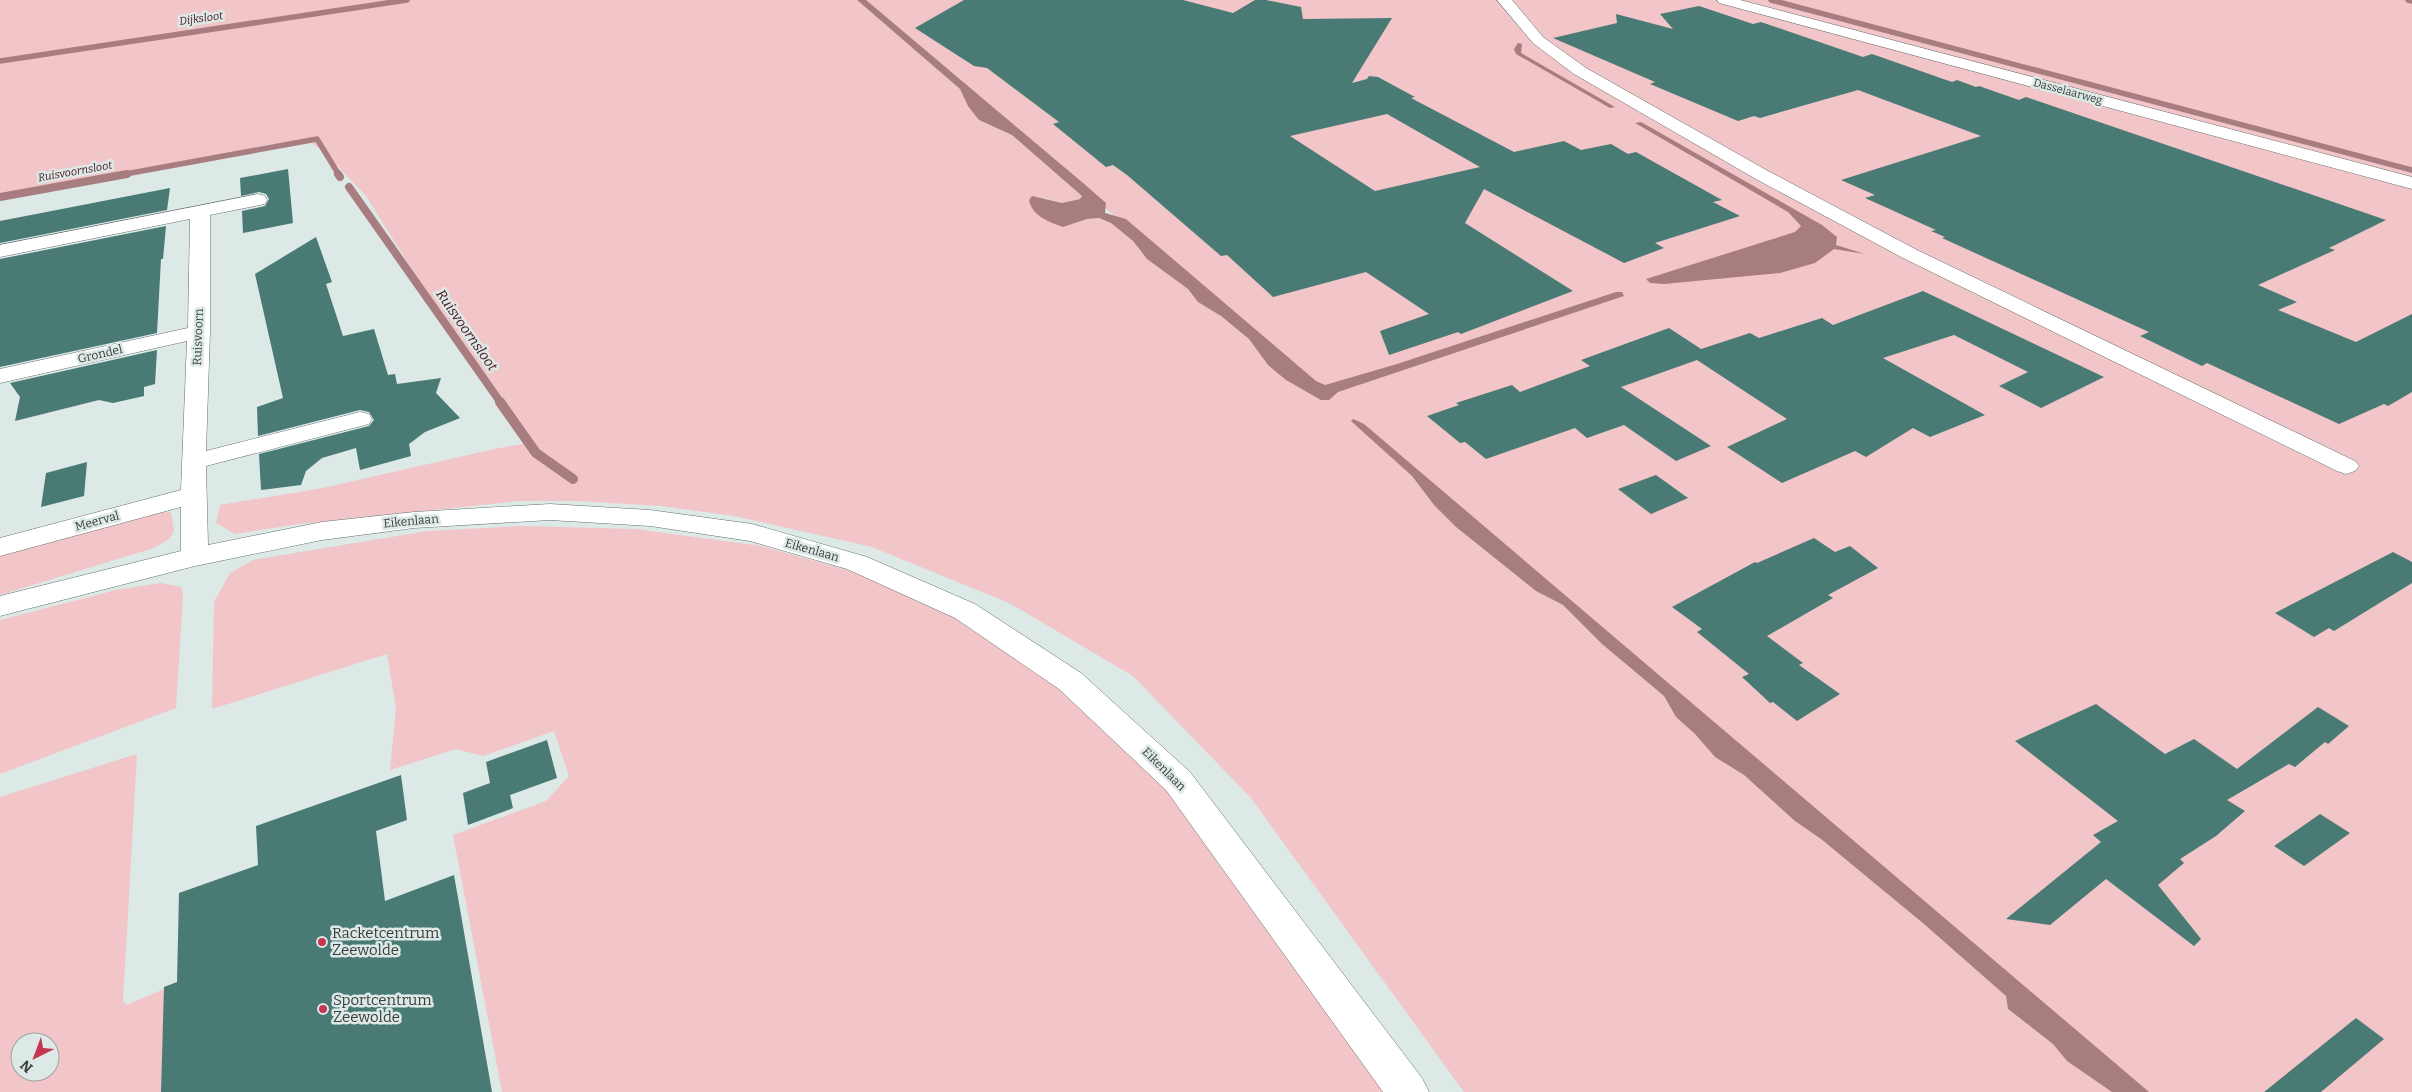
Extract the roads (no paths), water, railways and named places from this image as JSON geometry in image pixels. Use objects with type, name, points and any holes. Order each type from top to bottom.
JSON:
[{"type":"street","points":[[1504,0],[1538,40],[1580,71],[1762,175],[1910,254],[2346,466]]},
{"type":"street","name":"Dasselaarweg","points":[[1724,0],[2412,183]]},
{"type":"street","points":[[0,251],[258,200]]},
{"type":"street","name":"Ruisvoorn","points":[[195,557],[193,462],[199,332],[200,212]]},
{"type":"street","name":"Grondel","points":[[0,376],[199,332]]},
{"type":"street","points":[[193,462],[360,419]]},
{"type":"street","name":"Meerval","points":[[0,547],[194,495]]},
{"type":"street","name":"Eikenlaan","points":[[0,606],[195,557],[322,531],[414,520],[550,512],[650,518],[752,534],[866,567],[965,610],[1070,681],[1178,781],[1408,1092]]},
{"type":"waterway","name":"Dijksloot","points":[[0,61],[407,0]]},
{"type":"waterway","points":[[1771,0],[2412,170]]},
{"type":"waterway","points":[[2408,0],[2412,1]]},
{"type":"waterway","name":"Ruisvoornsloot","points":[[120,175],[317,139],[339,175]]},
{"type":"waterway","name":"Ruisvoornsloot","points":[[0,197],[127,174]]},
{"type":"waterway","name":"Ruisvoornsloot","points":[[349,187],[501,403]]},
{"type":"waterway","name":"Ruisvoornsloot","points":[[500,402],[536,453],[573,479]]},
{"type":"place","name":"Racketcentrum Zeewolde","points":[[322,942]]},
{"type":"place","name":"Sportcentrum Zeewolde","points":[[323,1009]]}]
